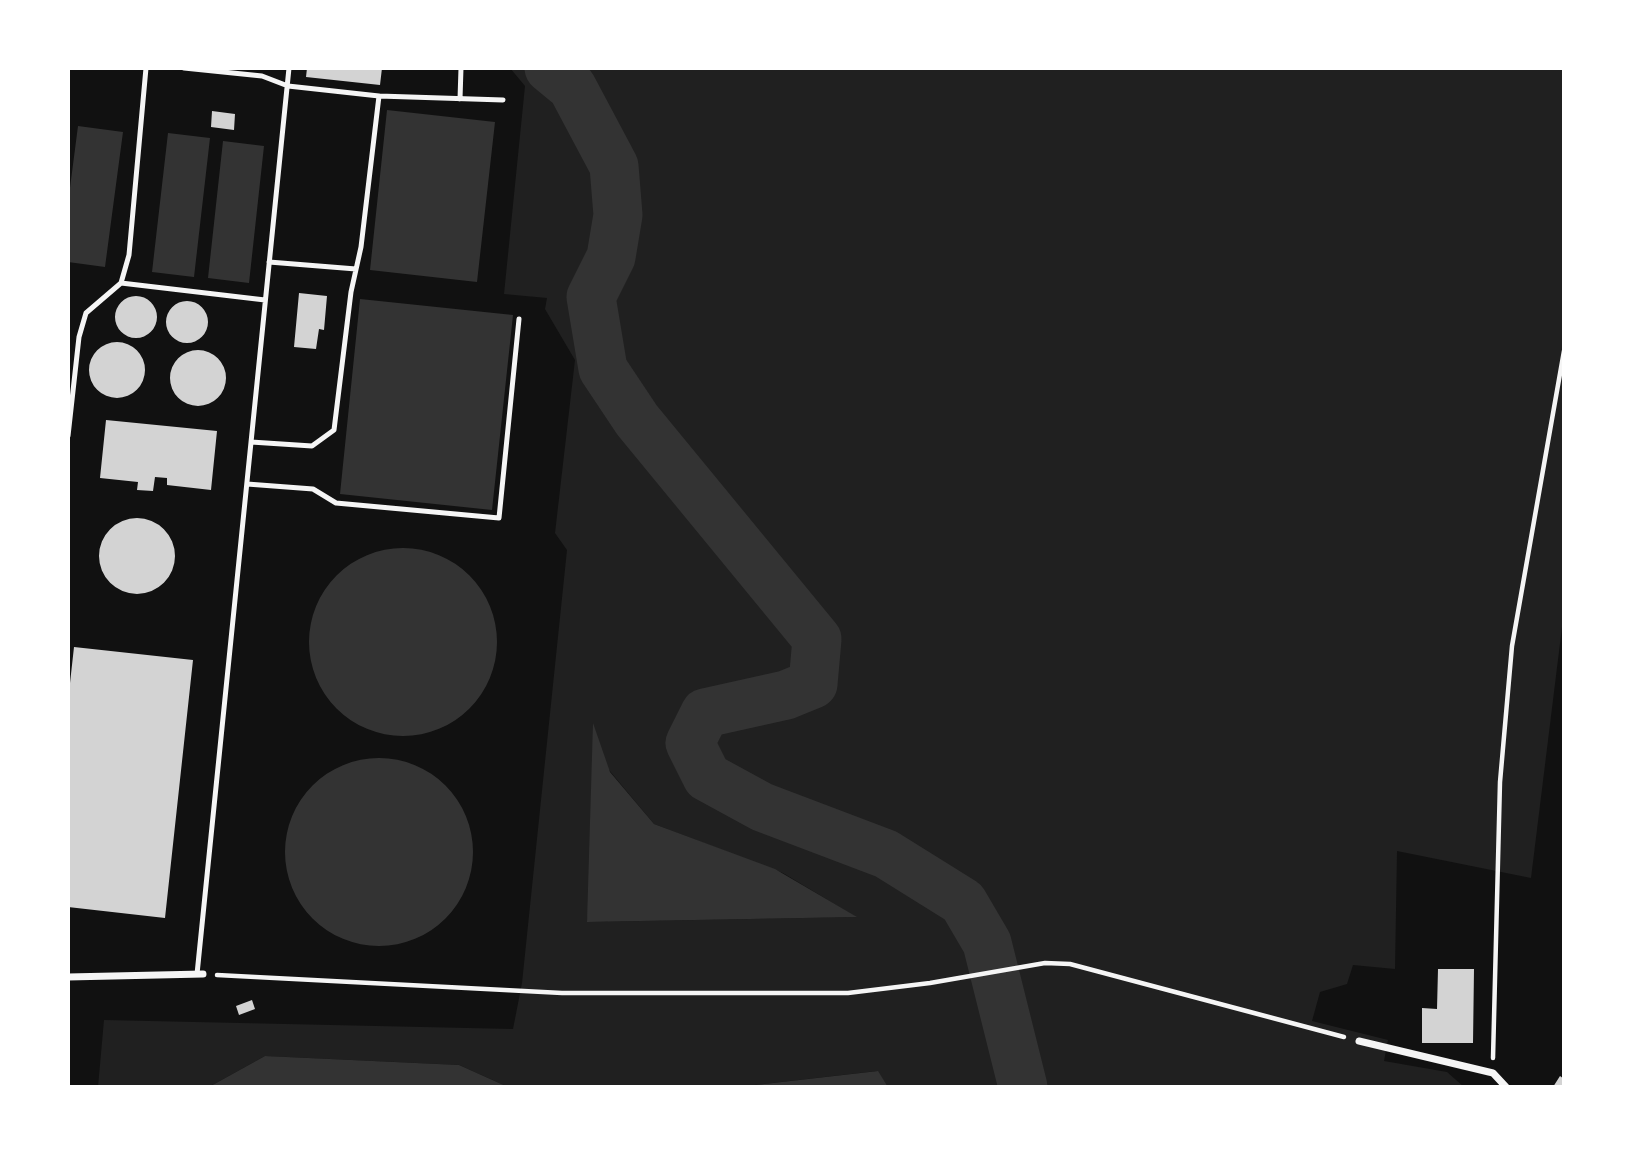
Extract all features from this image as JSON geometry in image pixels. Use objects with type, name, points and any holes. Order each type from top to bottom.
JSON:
[{"type":"street","points":[[68,976],[200,974]]},
{"type":"street","points":[[1359,1041],[1493,1073],[1506,1087]]},
{"type":"lane","points":[[68,436],[79,337],[86,313],[121,283],[129,255],[146,68]]},
{"type":"lane","points":[[184,68],[262,76],[288,86],[379,96],[503,100]]},
{"type":"lane","points":[[200,974],[289,68]]},
{"type":"lane","points":[[460,99],[461,68]]},
{"type":"lane","points":[[251,442],[312,446],[334,430],[351,292],[361,247],[379,96]]},
{"type":"lane","points":[[269,261],[356,269]]},
{"type":"lane","points":[[121,283],[265,300]]},
{"type":"lane","points":[[247,484],[313,489],[336,503],[499,518],[519,319]]},
{"type":"path","points":[[1493,1073],[1500,782],[1512,646],[1564,351]]},
{"type":"path","points":[[200,974],[562,993],[848,993],[930,983],[1045,963],[1070,964],[1359,1041]]},
{"type":"shaded area","points":[[510,68],[1564,68],[1564,611],[1531,878],[1397,851],[1395,969],[1353,965],[1347,984],[1320,992],[1312,1021],[1388,1040],[1384,1061],[1447,1072],[1464,1087],[888,1087],[877,1071],[738,1087],[508,1087],[459,1065],[265,1056],[209,1087],[98,1087],[104,1020],[513,1029],[522,983],[567,550],[555,533],[575,360],[545,309],[547,298],[504,294],[525,86]],"holes":[[[609,770],[654,824],[783,873],[856,917],[587,922]]]},
{"type":"shaded area","points":[[387,110],[495,122],[477,282],[370,270]]},
{"type":"shaded area","points":[[78,126],[123,132],[105,267],[68,262],[68,203]]},
{"type":"shaded area","points":[[168,133],[210,138],[194,277],[152,272]]},
{"type":"shaded area","points":[[223,141],[264,146],[249,283],[208,278]]},
{"type":"shaded area","points":[[360,299],[513,315],[492,510],[340,494]]},
{"type":"shaded area","points":[[403,548],[439,556],[455,564],[469,576],[481,590],[489,606],[497,642],[489,678],[481,694],[469,708],[455,720],[439,728],[403,736],[367,728],[351,720],[337,708],[325,694],[317,678],[309,642],[317,606],[325,590],[337,576],[351,564],[367,556]]},
{"type":"shaded area","points":[[593,723],[610,772],[654,824],[775,869],[857,917],[587,922]]},
{"type":"shaded area","points":[[379,758],[415,766],[431,774],[445,786],[457,800],[465,816],[473,852],[465,888],[457,904],[445,918],[431,930],[415,938],[379,946],[343,938],[327,930],[313,918],[301,904],[293,888],[285,852],[293,816],[301,800],[313,786],[327,774],[343,766]]},
{"type":"shaded area","points":[[265,1056],[459,1065],[508,1087],[209,1087]]},
{"type":"shaded area","points":[[878,1071],[888,1087],[738,1087]]},
{"type":"building","points":[[307,68],[382,68],[380,85],[306,77]]},
{"type":"building","points":[[212,111],[235,114],[234,130],[211,127]]},
{"type":"building","points":[[299,293],[327,296],[324,330],[319,329],[316,349],[294,347]]},
{"type":"building","points":[[136,296],[151,302],[157,317],[151,332],[136,338],[121,332],[115,317],[121,302]]},
{"type":"building","points":[[187,301],[202,307],[208,322],[202,337],[187,343],[172,337],[166,322],[172,307]]},
{"type":"building","points":[[117,342],[128,344],[137,350],[143,359],[143,381],[137,390],[128,396],[117,398],[106,396],[97,390],[91,381],[89,370],[91,359],[97,350],[106,344]]},
{"type":"building","points":[[198,350],[209,352],[218,358],[224,367],[224,389],[218,398],[209,404],[198,406],[187,404],[178,398],[172,389],[170,378],[172,367],[178,358],[187,352]]},
{"type":"building","points":[[106,420],[217,431],[211,490],[167,485],[167,478],[155,477],[153,491],[137,490],[138,482],[100,478]]},
{"type":"building","points":[[145,518],[158,524],[169,535],[175,548],[173,571],[158,588],[145,594],[129,594],[116,588],[101,571],[99,548],[105,535],[122,520]]},
{"type":"building","points":[[74,647],[193,660],[165,918],[68,907],[68,701]]},
{"type":"building","points":[[1438,969],[1474,969],[1473,1043],[1422,1043],[1422,1008],[1437,1009]]},
{"type":"building","points":[[252,1000],[255,1009],[239,1015],[236,1006]]},
{"type":"building","points":[[1560,1076],[1564,1079],[1564,1087],[1553,1087]]},
{"type":"waterway","points":[[549,68],[572,87],[614,166],[618,215],[611,257],[591,297],[603,369],[637,420],[817,639],[813,684],[786,695],[705,713],[690,743],[707,777],[762,807],[886,854],[963,902],[987,943],[1023,1087]]}]
